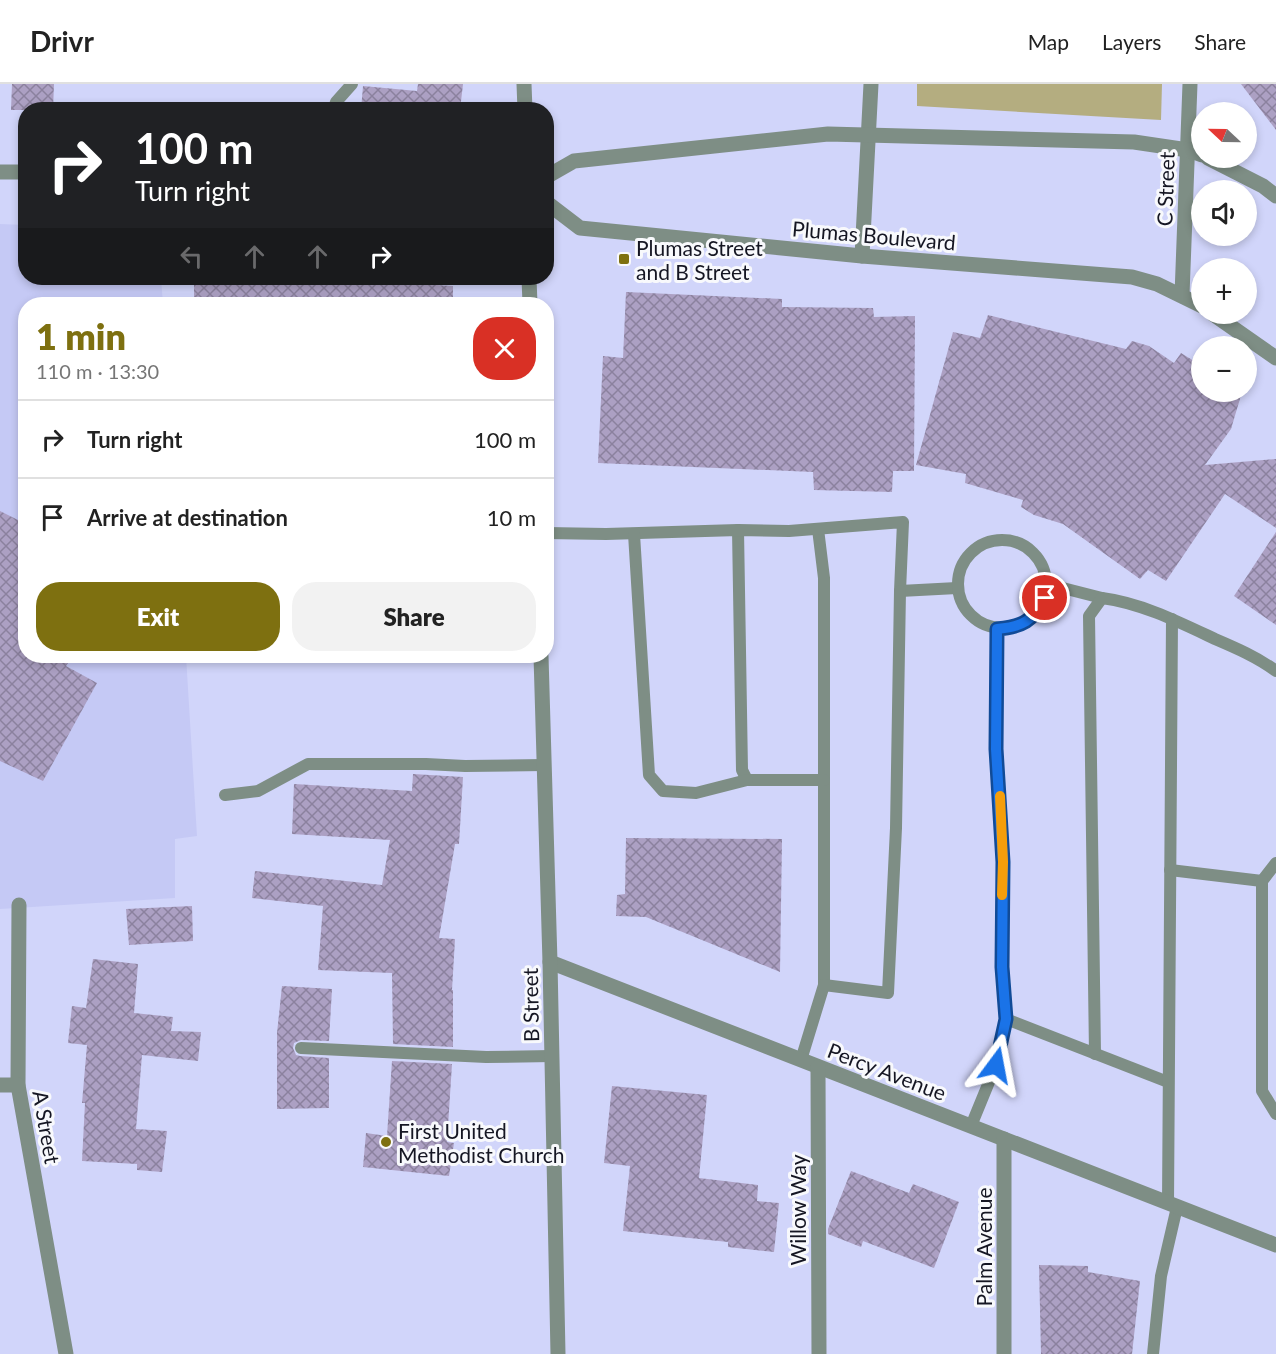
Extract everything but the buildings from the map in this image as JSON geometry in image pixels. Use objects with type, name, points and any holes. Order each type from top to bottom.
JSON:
[{"type":"street","points":[[524,84],[525,102]]},
{"type":"street","points":[[862,256],[871,84]]},
{"type":"street","name":"C Street","points":[[1190,84],[1191,102]]},
{"type":"street","points":[[554,172],[574,160],[828,134],[1134,142],[1191,151]]},
{"type":"street","name":"C Street","points":[[1182,295],[1194,168]]},
{"type":"street","points":[[1228,168],[1263,186],[1276,196]]},
{"type":"street","points":[[0,172],[18,172]]},
{"type":"street","name":"Plumas Boulevard","points":[[554,208],[580,228],[862,256],[1132,277],[1157,284],[1191,300]]},
{"type":"street","points":[[1227,324],[1276,358]]},
{"type":"street","name":"B Street","points":[[541,663],[558,1354]]},
{"type":"street","name":"A Street","points":[[19,905],[18,1085],[66,1354]]},
{"type":"street","name":"Percy Avenue","points":[[550,962],[1276,1245]]},
{"type":"street","name":"Willow Way","points":[[818,1067],[819,1354]]},
{"type":"street","points":[[0,1085],[18,1085]]},
{"type":"street","name":"Palm Avenue","points":[[1004,1139],[1004,1354]]},
{"type":"lane","points":[[336,102],[352,84]]},
{"type":"lane","points":[[554,533],[789,531],[903,522],[896,828],[888,993],[824,985]]},
{"type":"lane","points":[[801,1060],[824,985],[824,578],[818,529]]},
{"type":"lane","points":[[738,530],[742,770],[747,780]]},
{"type":"lane","points":[[634,534],[649,775],[663,791],[696,793],[747,780],[824,780]]},
{"type":"lane","points":[[1001,539],[1015,541],[1028,547],[1038,557],[1047,584],[1045,598],[1038,612],[1026,622],[1012,628],[997,629],[982,624],[970,615],[961,602],[957,588],[964,560],[974,549],[986,542],[1001,539]]},
{"type":"lane","points":[[1047,584],[1102,598],[1120,600],[1172,619],[1262,660],[1276,671]]},
{"type":"lane","points":[[900,591],[957,588]]},
{"type":"lane","points":[[1095,1054],[1089,616],[1102,598]]},
{"type":"lane","points":[[1153,1354],[1161,1276],[1172,1205],[1168,1082],[1172,619]]},
{"type":"lane","points":[[971,1126],[996,1065],[1006,1019],[1002,967],[1003,862],[996,749],[997,629]]},
{"type":"lane","points":[[225,795],[258,791],[308,764],[544,765]]},
{"type":"lane","points":[[1276,864],[1262,881],[1262,1091],[1276,1114]]},
{"type":"lane","points":[[1170,870],[1262,881]]},
{"type":"lane","points":[[1006,1019],[1168,1082]]},
{"type":"lane","points":[[301,1048],[486,1057],[552,1056]]},
{"type":"shaded area","points":[[917,84],[1162,84],[1161,120],[917,106]]},
{"type":"shaded area","points":[[0,224],[18,225],[18,285],[162,285],[162,297],[18,297],[18,663],[186,663],[197,836],[175,839],[175,898],[0,909]]},
{"type":"slow traffic","points":[[1000,796],[1002,895]]},
{"type":"place","name":"Plumas Street and B Street","points":[[624,259]]},
{"type":"place","name":"First United Methodist Church","points":[[386,1142]]},
{"type":"route","points":[[996,1065],[1006,1019],[1002,967],[1001,803],[996,749],[997,629],[1012,628],[1026,622],[1038,612],[1045,598]]}]
